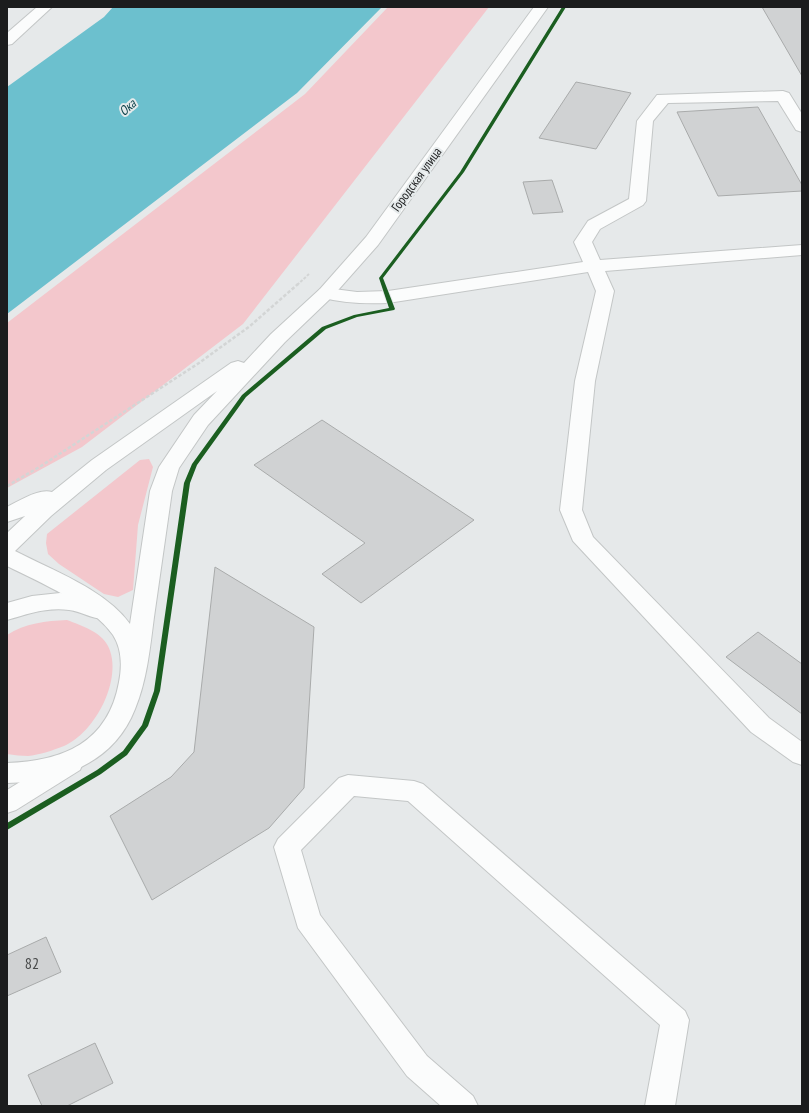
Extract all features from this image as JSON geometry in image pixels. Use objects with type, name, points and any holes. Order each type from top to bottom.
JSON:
[{"type":"main road","points":[[7,41],[45,7]]},
{"type":"main road","name":"Городская улица","points":[[278,338],[326,293],[372,241],[541,7]]},
{"type":"main road","points":[[802,126],[783,96],[662,98],[645,121],[637,200],[594,225],[583,242],[605,291],[585,381],[571,510],[584,541],[760,725],[802,755]]},
{"type":"main road","points":[[326,293],[364,299],[388,297],[595,266],[802,250]]},
{"type":"main road","points":[[7,515],[36,504],[99,465],[278,338]]},
{"type":"main road","points":[[7,803],[93,750],[110,733],[122,716],[135,670],[161,491],[169,467],[201,420],[278,338]]},
{"type":"main road","points":[[7,546],[43,511],[99,465]]},
{"type":"main road","points":[[7,556],[77,594],[103,612],[120,628],[130,645],[135,670]]},
{"type":"main road","points":[[7,612],[21,605],[49,602],[76,602],[103,612]]},
{"type":"main road","points":[[7,773],[28,773],[52,769],[81,757]]},
{"type":"main road","points":[[463,1106],[417,1066],[308,920],[287,847],[348,785],[414,792],[675,1020],[660,1106]]},
{"type":"path","points":[[388,297],[381,278],[462,172],[523,73]]},
{"type":"path","points":[[7,486],[41,466],[199,363],[250,326],[312,271]]},
{"type":"path","points":[[324,328],[350,319]]},
{"type":"shaded area","points":[[388,7],[489,7],[243,324],[82,447],[7,488],[7,323],[305,94]]},
{"type":"shaded area","points":[[149,459],[153,467],[138,525],[133,590],[118,597],[104,594],[59,564],[48,554],[46,543],[47,534],[140,460]]},
{"type":"shaded area","points":[[67,620],[100,636],[108,646],[112,659],[112,673],[104,703],[96,717],[86,729],[64,746],[28,756],[7,754],[7,635],[28,625]]},
{"type":"water","name":"Ока","points":[[113,7],[382,7],[297,93],[7,314],[7,87],[104,17]]},
{"type":"building","points":[[762,7],[802,7],[802,76]]},
{"type":"building","points":[[576,82],[631,93],[596,149],[539,138]]},
{"type":"building","points":[[758,107],[802,185],[802,191],[718,196],[677,112]]},
{"type":"building","points":[[552,180],[563,212],[533,214],[523,182]]},
{"type":"building","points":[[322,420],[474,520],[361,603],[322,574],[365,543],[254,465]]},
{"type":"building","points":[[215,567],[314,627],[304,788],[269,828],[152,900],[110,816],[171,777],[194,752]]},
{"type":"building","points":[[758,632],[802,664],[802,714],[726,657]]},
{"type":"building","points":[[46,937],[61,972],[7,996],[7,955]]},
{"type":"building","points":[[95,1043],[113,1083],[67,1106],[42,1106],[28,1075]]},
{"type":"cycle path","points":[[7,827],[99,772],[125,753],[145,726],[157,691],[187,483],[194,465],[244,396],[324,328],[356,316],[392,309],[381,278],[462,172],[564,7]]}]
